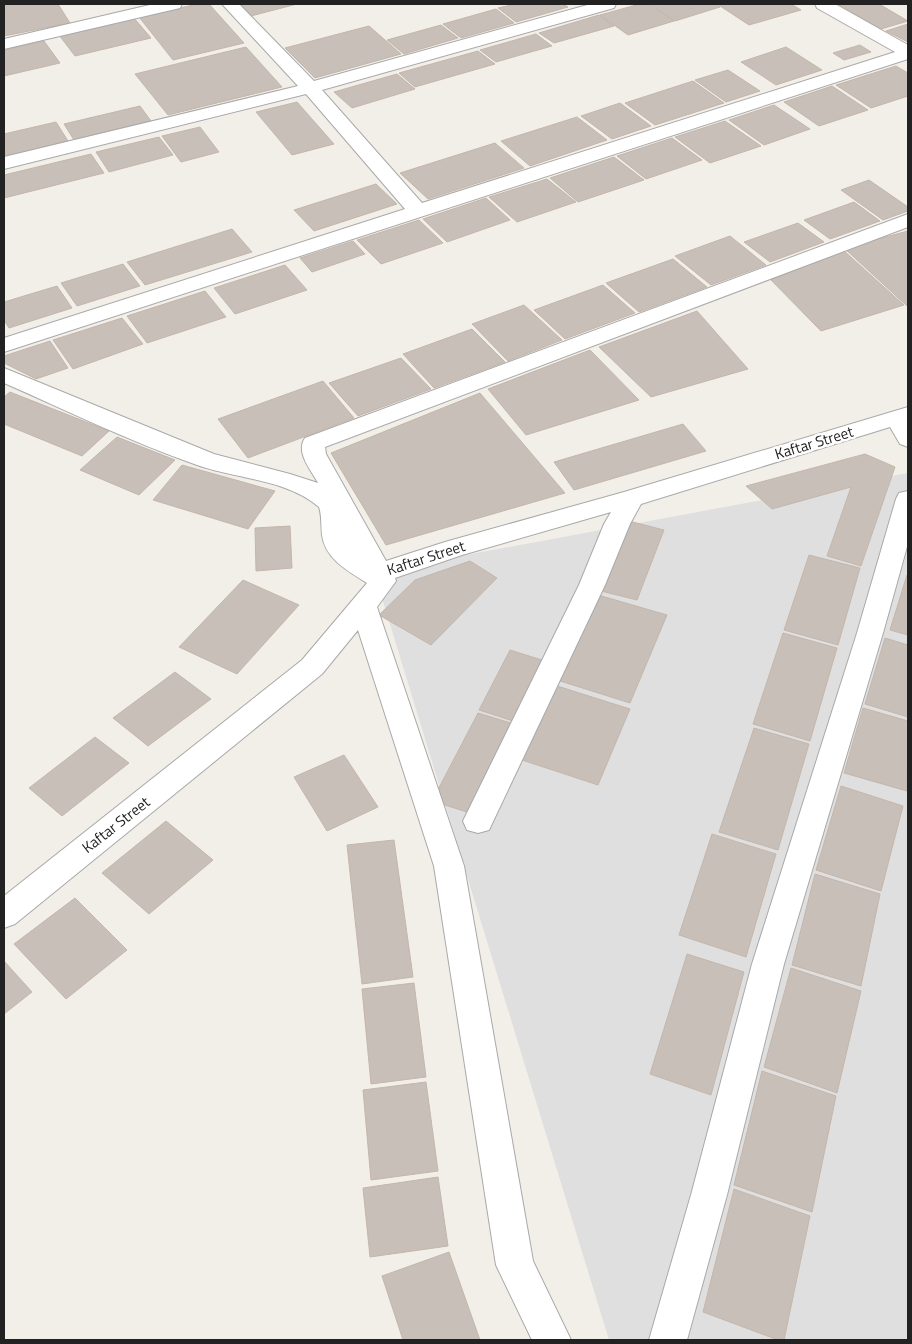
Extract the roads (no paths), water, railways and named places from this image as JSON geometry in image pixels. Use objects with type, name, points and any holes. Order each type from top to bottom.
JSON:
[{"type":"street","points":[[4,44],[174,4]]},
{"type":"street","points":[[230,4],[310,88],[417,210]]},
{"type":"street","points":[[4,162],[310,88],[608,4]]},
{"type":"street","points":[[823,4],[908,52]]},
{"type":"street","points":[[4,345],[908,52]]},
{"type":"street","points":[[381,577],[314,454],[313,443],[908,220]]},
{"type":"street","points":[[4,375],[208,460],[300,485],[322,496],[330,503],[335,514],[337,545],[344,554],[381,577]]},
{"type":"street","name":"Kaftar Street","points":[[4,914],[312,667],[363,606],[381,577],[454,548],[904,424]]},
{"type":"street","points":[[478,821],[592,585],[617,524],[632,498]]},
{"type":"street","points":[[668,1340],[709,1195],[768,964],[870,633],[908,499]]},
{"type":"street","points":[[363,606],[449,866],[515,1265],[552,1340]]}]
